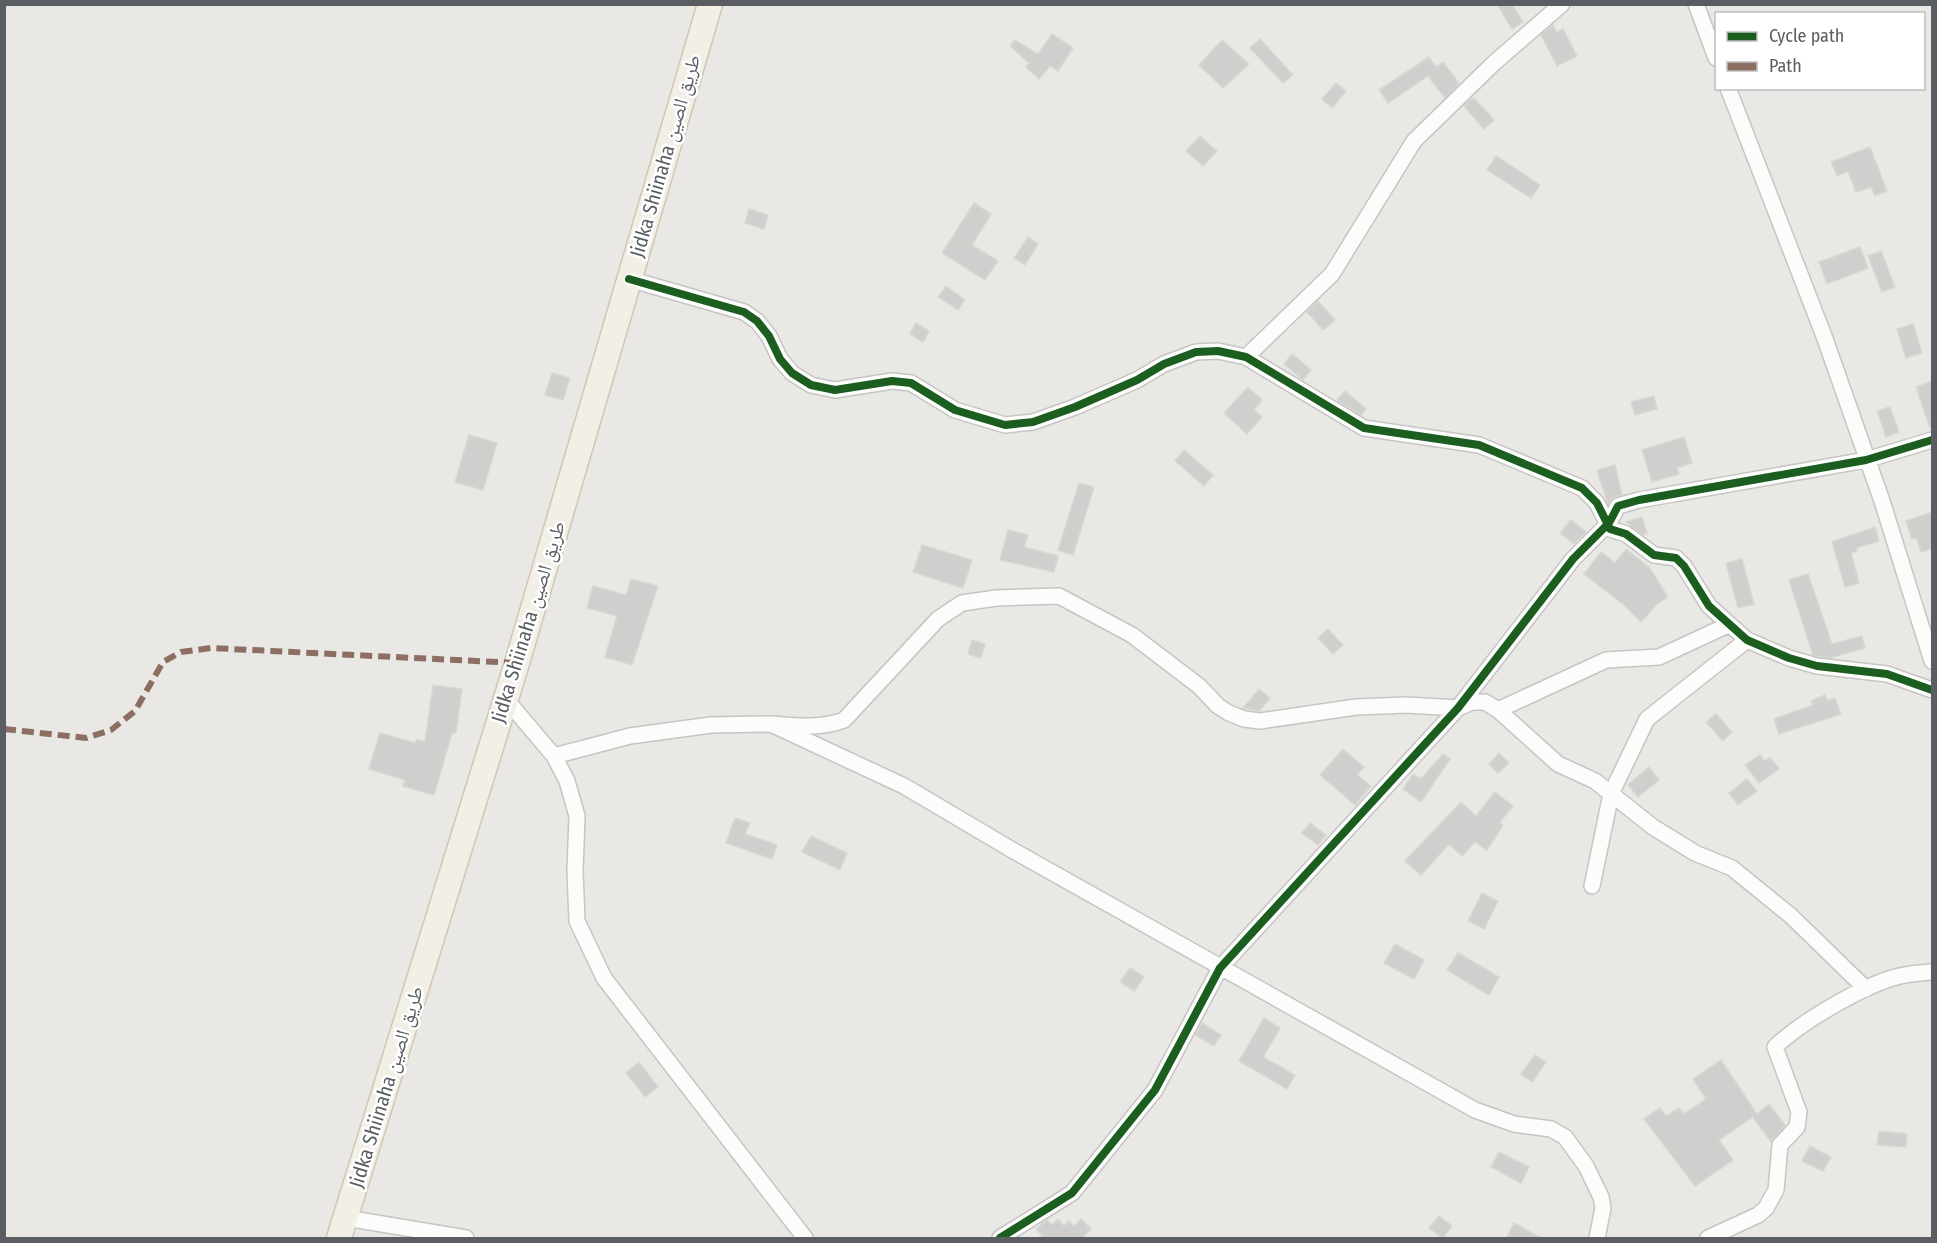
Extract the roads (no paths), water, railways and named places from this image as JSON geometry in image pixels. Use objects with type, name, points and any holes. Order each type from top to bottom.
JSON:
[{"type":"main road","name":"Jidka Shiinaha طريق الصين","points":[[343,1228],[506,698],[710,4]]},
{"type":"street","points":[[1246,357],[1332,274],[1414,141],[1494,63],[1562,4]]},
{"type":"street","points":[[1696,4],[1715,55]]},
{"type":"street","points":[[1729,90],[1824,336],[1882,501],[1932,661]]},
{"type":"street","points":[[629,279],[744,312],[757,321],[769,336],[780,359],[792,373],[811,386],[835,390],[892,381],[911,383],[955,410],[1005,425],[1033,422],[1054,414],[1196,352],[1218,351],[1246,357],[1364,429],[1479,445],[1582,488],[1597,503],[1610,529],[1626,534],[1654,555],[1676,558],[1684,566],[1709,606],[1728,625],[1747,639],[1789,658],[1817,666],[1887,674],[1932,690]]},
{"type":"street","points":[[1000,1239],[1072,1193],[1155,1090],[1220,968],[1458,708],[1573,559],[1609,523],[1618,506],[1639,500],[1866,460],[1932,440]]},
{"type":"street","points":[[554,756],[630,736],[711,725],[771,724],[810,727],[829,725],[844,720],[938,619],[962,603],[996,598],[1059,596],[1132,635],[1199,686],[1218,706],[1244,719],[1260,721],[1296,714],[1366,707],[1406,705],[1458,708],[1472,702],[1485,702],[1498,710],[1558,764],[1586,776],[1653,827],[1695,853],[1732,868],[1791,916],[1866,989]]},
{"type":"street","points":[[1498,710],[1606,660],[1659,657],[1728,625]]},
{"type":"street","points":[[1592,886],[1611,794],[1647,719],[1747,639]]},
{"type":"street","points":[[506,698],[554,756],[567,781],[577,816],[575,871],[577,921],[604,978],[805,1239]]},
{"type":"street","points":[[771,724],[904,786],[1220,968],[1475,1110],[1514,1124],[1551,1129],[1565,1137],[1586,1166],[1601,1197],[1603,1208],[1597,1239]]},
{"type":"street","points":[[1708,1239],[1758,1215],[1766,1208],[1776,1190],[1780,1145],[1797,1127],[1798,1112],[1775,1047],[1791,1031],[1866,989],[1903,975],[1932,972]]},
{"type":"street","points":[[343,1228],[466,1239]]}]
